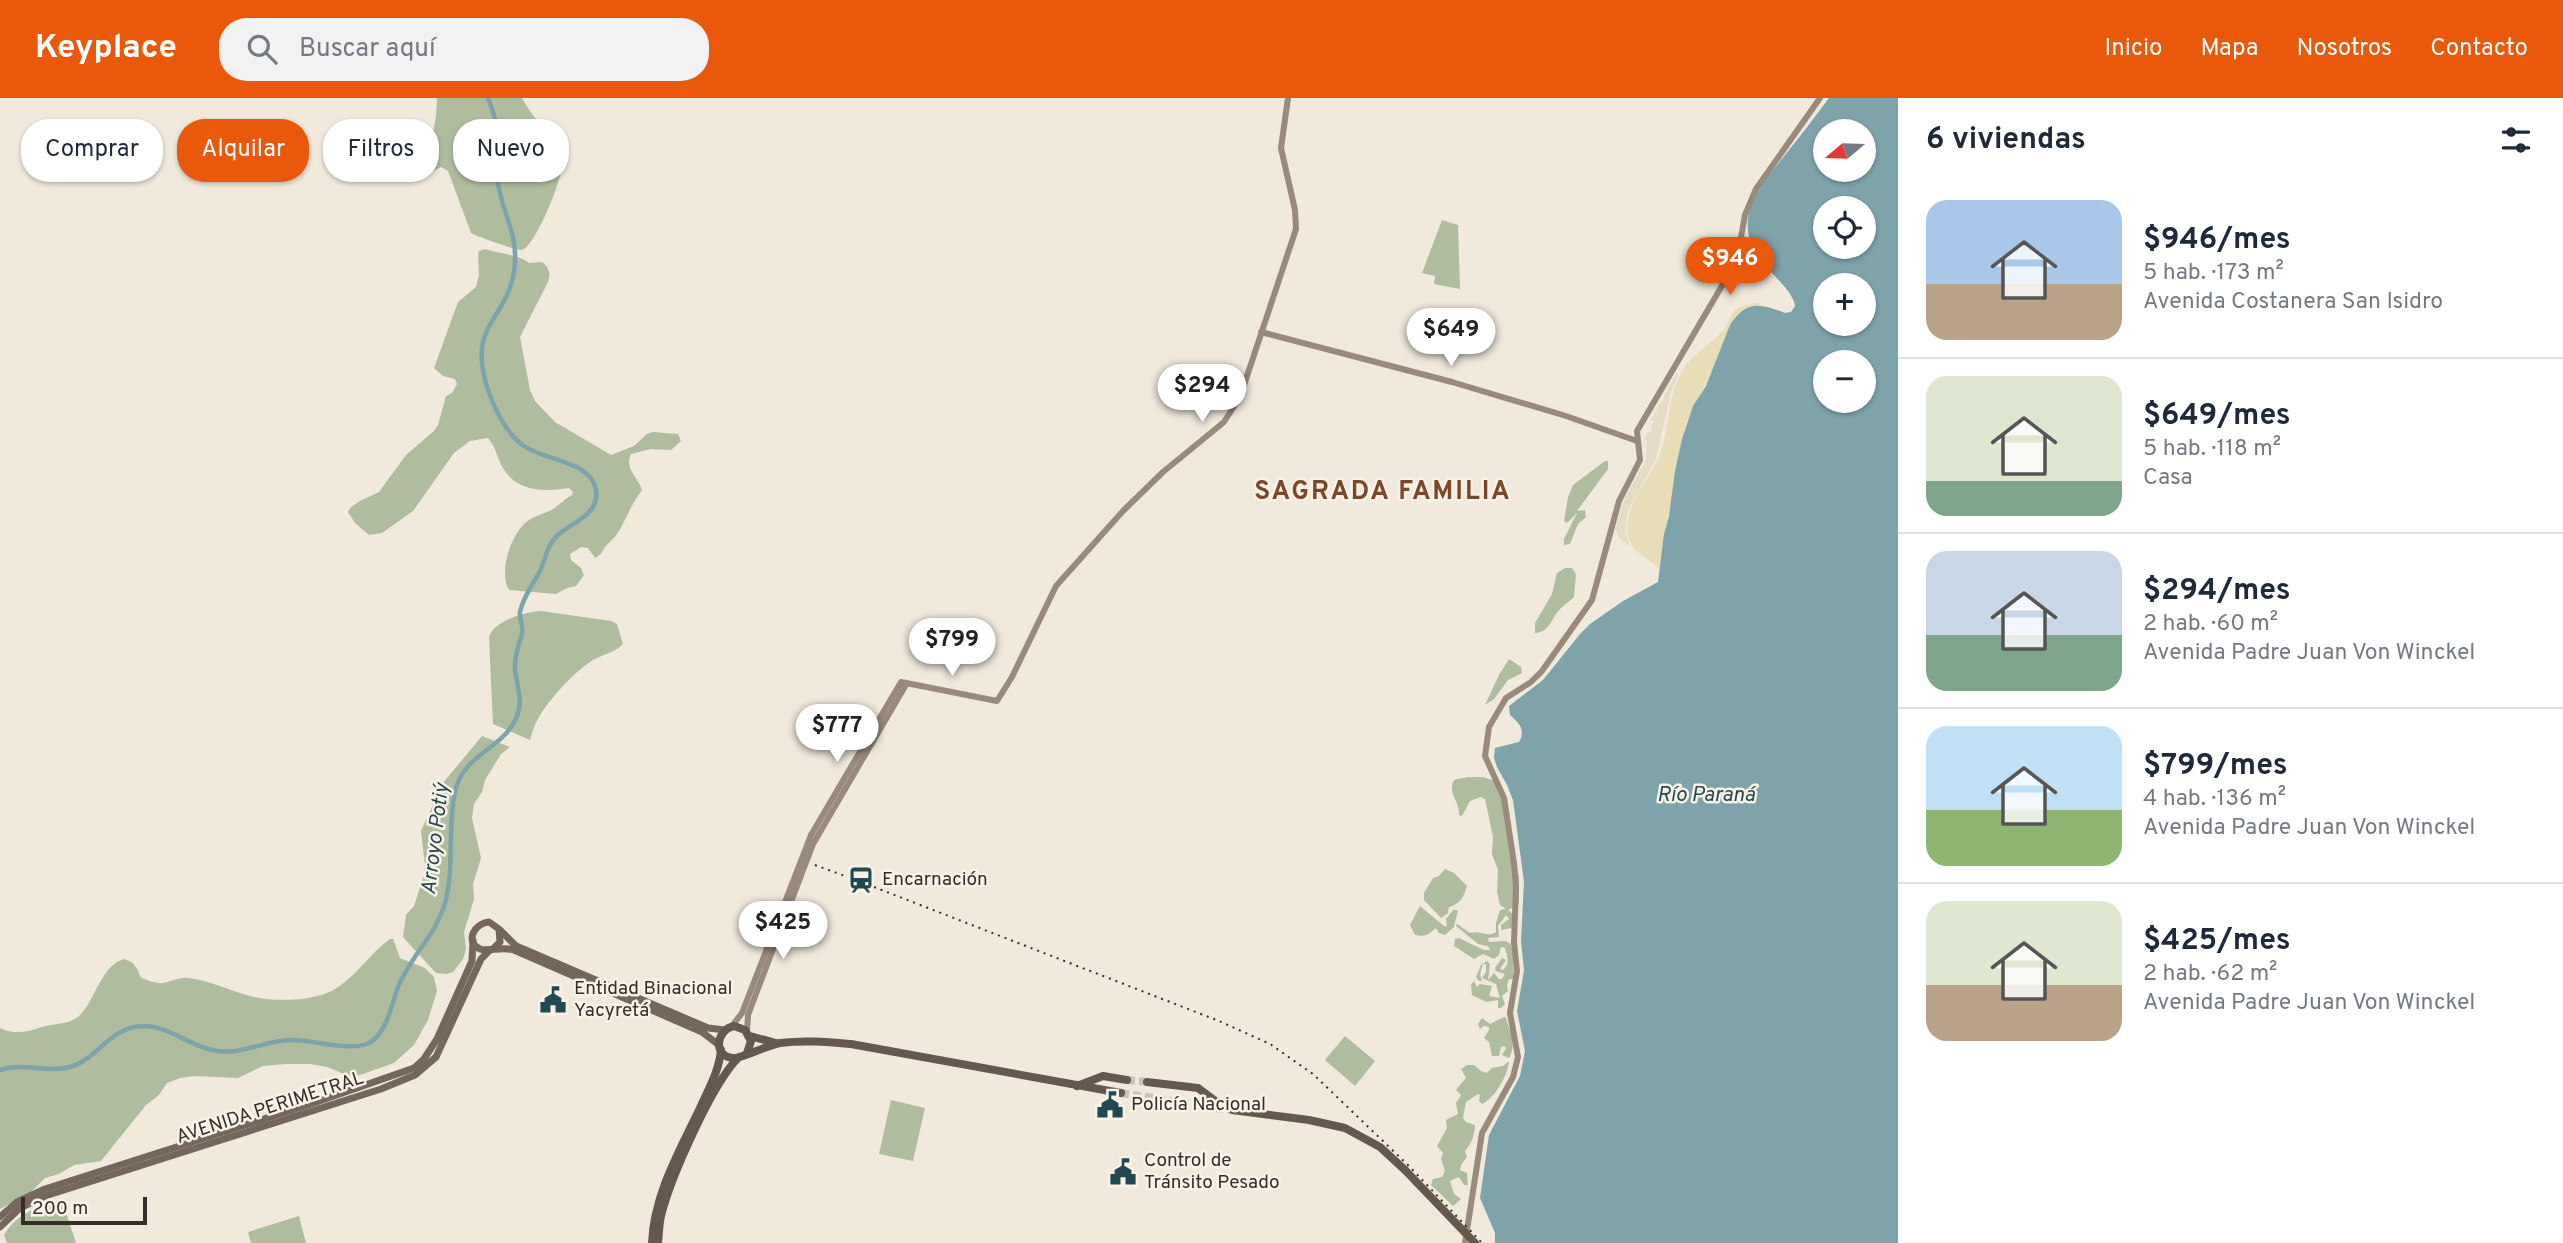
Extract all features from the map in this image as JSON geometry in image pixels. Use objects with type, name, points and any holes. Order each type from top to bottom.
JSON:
[{"type":"highway","points":[[652,1243],[653,1224],[662,1193],[717,1073],[720,1036],[728,1028],[739,1026],[748,1034],[779,1043]]},
{"type":"highway","points":[[747,1053],[751,1046],[748,1034]]},
{"type":"highway","points":[[658,1243],[663,1207],[712,1097],[726,1072],[738,1058],[747,1053],[779,1043],[814,1041],[867,1046],[1121,1093]]},
{"type":"highway","points":[[720,1048],[727,1057],[738,1058]]},
{"type":"highway","points":[[1077,1086],[1103,1076],[1127,1080]]},
{"type":"highway","points":[[1147,1082],[1198,1088],[1228,1108],[1345,1128],[1380,1147],[1475,1243]]},
{"type":"main road","points":[[904,682],[997,701],[1012,677],[1056,586],[1123,511],[1163,472],[1199,445],[1236,407],[1248,379],[1296,229],[1295,210],[1281,148],[1288,98]]},
{"type":"main road","points":[[1465,1243],[1482,1133],[1513,1077],[1518,1057],[1510,1013],[1517,971],[1514,942],[1516,887],[1504,797],[1485,756],[1489,727],[1506,698],[1531,682],[1542,671],[1592,600],[1619,501],[1640,460],[1637,431],[1737,260],[1745,215],[1756,189],[1820,98]]},
{"type":"main road","points":[[1261,332],[1452,382],[1566,416],[1637,441]]},
{"type":"main road","points":[[720,1048],[702,1032],[514,950],[481,950],[473,941],[472,933],[479,923],[489,922],[522,948],[708,1028],[728,1028],[742,1013],[815,826],[904,682]]},
{"type":"main road","points":[[748,1034],[748,1015],[813,844],[904,682]]},
{"type":"main road","points":[[492,949],[500,942],[499,929]]},
{"type":"main road","name":"AVENIDA PERIMETRAL","points":[[0,1217],[17,1202],[45,1189],[300,1108],[414,1068],[424,1059],[437,1039],[472,961],[473,941]]},
{"type":"main road","name":"AVENIDA PERIMETRAL","points":[[0,1227],[20,1208],[52,1194],[270,1125],[415,1075],[436,1057],[481,959],[492,949]]},
{"type":"green space","points":[[437,98],[522,98],[537,119],[453,119],[453,182],[558,182],[541,225],[528,246],[522,250],[471,233],[448,171],[439,168],[439,119],[436,119]]},
{"type":"green space","points":[[1442,220],[1458,225],[1460,289],[1434,284],[1435,276],[1422,273]]},
{"type":"green space","points":[[485,249],[514,256],[529,263],[542,262],[549,271],[548,282],[520,337],[530,390],[535,401],[555,422],[611,455],[634,446],[653,432],[678,434],[681,441],[671,450],[651,449],[631,454],[630,469],[642,490],[619,531],[601,554],[595,558],[588,548],[581,547],[570,554],[571,560],[581,568],[584,575],[576,586],[556,594],[509,590],[506,563],[512,543],[523,526],[529,520],[555,508],[573,492],[569,488],[541,490],[516,482],[503,468],[488,438],[470,441],[454,453],[413,511],[382,533],[369,535],[355,523],[348,512],[360,501],[379,492],[406,455],[438,425],[446,396],[452,393],[457,384],[455,379],[443,376],[434,368],[458,302],[476,287],[479,275],[478,254]]},
{"type":"green space","points":[[1608,461],[1608,469],[1577,511],[1585,510],[1586,517],[1578,524],[1570,544],[1564,545],[1564,539],[1577,513],[1567,523],[1564,521],[1573,485]]},
{"type":"green space","points":[[1565,568],[1572,568],[1576,574],[1574,597],[1560,609],[1547,628],[1535,633],[1535,623],[1552,594],[1557,573]]},
{"type":"green space","points":[[541,611],[611,621],[617,624],[623,644],[590,662],[568,680],[542,712],[530,740],[493,724],[489,638],[491,632],[503,622]]},
{"type":"green space","points":[[1509,659],[1521,667],[1522,673],[1508,680],[1494,699],[1485,705],[1499,675]]},
{"type":"green space","points":[[482,736],[510,747],[501,754],[474,804],[472,818],[481,858],[473,884],[474,899],[464,932],[466,949],[463,959],[453,972],[436,973],[403,937],[406,915],[414,906],[424,875],[421,831],[443,783]]},
{"type":"green space","points":[[1483,777],[1498,782],[1519,877],[1519,904],[1508,910],[1513,914],[1512,928],[1501,930],[1501,925],[1509,919],[1506,915],[1498,926],[1499,937],[1488,938],[1489,942],[1505,941],[1511,944],[1515,963],[1514,979],[1509,979],[1508,991],[1502,996],[1505,1004],[1501,1008],[1498,1008],[1498,1000],[1486,1002],[1472,995],[1471,985],[1474,981],[1477,987],[1480,984],[1492,986],[1489,996],[1500,998],[1496,984],[1482,978],[1486,972],[1486,964],[1483,964],[1481,971],[1482,981],[1476,977],[1481,965],[1487,961],[1490,964],[1488,980],[1494,973],[1502,979],[1505,974],[1495,968],[1502,958],[1506,960],[1500,969],[1503,970],[1507,965],[1505,948],[1501,947],[1499,955],[1494,959],[1483,954],[1474,959],[1454,946],[1455,939],[1459,938],[1484,950],[1490,950],[1488,946],[1478,944],[1456,926],[1457,924],[1470,933],[1493,934],[1496,932],[1500,910],[1506,909],[1500,905],[1497,892],[1498,870],[1492,854],[1493,837],[1485,799],[1481,797],[1470,801],[1462,816],[1459,815],[1452,785],[1454,780]]},
{"type":"green space","points":[[1445,869],[1454,873],[1467,886],[1461,900],[1449,907],[1448,913],[1441,918],[1424,900],[1424,893],[1433,878]]},
{"type":"green space","points":[[1420,906],[1444,926],[1447,926],[1446,919],[1453,910],[1458,910],[1454,927],[1445,935],[1439,933],[1436,928],[1427,935],[1415,935],[1410,925]]},
{"type":"green space","points":[[393,939],[400,958],[425,968],[434,977],[437,991],[428,1020],[414,1045],[394,1063],[357,1076],[310,1064],[285,1064],[263,1066],[238,1078],[180,1078],[167,1083],[159,1095],[146,1105],[101,1161],[74,1165],[45,1178],[29,1194],[0,1209],[0,1028],[21,1032],[74,1020],[84,1010],[109,969],[124,959],[135,966],[141,978],[155,982],[188,978],[250,996],[293,1000],[335,989]]},
{"type":"green space","points":[[1504,1017],[1513,1043],[1509,1058],[1502,1055],[1506,1048],[1504,1046],[1501,1047],[1499,1056],[1492,1056],[1489,1042],[1484,1038],[1489,1027],[1480,1029],[1478,1024],[1482,1018],[1490,1024]]},
{"type":"green space","points":[[1345,1036],[1375,1061],[1355,1086],[1325,1060]]},
{"type":"green space","points":[[1509,1061],[1503,1079],[1492,1097],[1482,1104],[1478,1094],[1466,1102],[1463,1118],[1475,1125],[1472,1139],[1465,1151],[1467,1157],[1460,1170],[1467,1173],[1468,1185],[1464,1185],[1459,1177],[1450,1181],[1454,1194],[1461,1199],[1453,1206],[1431,1185],[1433,1179],[1442,1177],[1445,1171],[1441,1159],[1443,1153],[1437,1146],[1447,1128],[1446,1120],[1458,1114],[1456,1103],[1461,1095],[1456,1090],[1466,1078],[1461,1069],[1474,1065],[1487,1073]]},
{"type":"green space","points":[[891,1100],[925,1108],[913,1161],[879,1154]]},
{"type":"green space","points":[[62,1200],[76,1243],[7,1243],[4,1235],[22,1216]]},
{"type":"green space","points":[[299,1216],[306,1243],[251,1243],[248,1232]]},
{"type":"sand","points":[[1756,303],[1769,306],[1759,305],[1730,325],[1716,364],[1686,423],[1675,471],[1660,570],[1633,547],[1627,525],[1633,504],[1663,446],[1675,387],[1686,365],[1718,336],[1735,311]]},
{"type":"shaded area","points":[[1676,374],[1678,375],[1671,392],[1656,459],[1627,513],[1625,531],[1630,546],[1620,539],[1615,529],[1624,500],[1646,460],[1647,441],[1644,439],[1652,431],[1654,421],[1651,420]]},
{"type":"water","name":"Río Paraná","points":[[1829,98],[1898,98],[1898,1243],[1495,1243],[1495,1233],[1480,1198],[1489,1135],[1520,1076],[1525,1051],[1517,1011],[1524,970],[1521,941],[1524,882],[1513,800],[1497,767],[1495,748],[1519,742],[1521,737],[1520,727],[1510,715],[1509,706],[1543,680],[1590,624],[1623,601],[1658,582],[1682,439],[1693,406],[1706,386],[1730,325],[1742,311],[1754,306],[1768,307],[1785,313],[1791,312],[1795,306],[1794,300],[1760,259],[1751,244],[1748,229],[1753,201],[1769,175]]},
{"type":"waterway","name":"Arroyo Poti´y","points":[[0,1070],[73,1066],[122,1031],[143,1026],[161,1029],[203,1048],[223,1052],[283,1040],[350,1046],[367,1044],[374,1040],[384,1027],[403,976],[436,925],[448,889],[451,819],[460,779],[476,759],[505,735],[518,713],[520,697],[515,664],[522,630],[521,606],[552,542],[588,513],[596,499],[593,480],[586,473],[533,451],[511,434],[500,418],[486,383],[482,363],[485,335],[510,288],[515,258],[512,234],[497,178],[499,135],[488,98]]},
{"type":"tunnel","points":[[1127,1080],[1147,1082]]},
{"type":"tunnel","points":[[1121,1093],[1229,1110]]},
{"type":"railway","points":[[815,865],[845,876]]},
{"type":"railway","points":[[874,887],[1219,1021],[1270,1044],[1313,1074],[1409,1166],[1482,1243]]},
{"type":"place","name":"Encarnación","points":[[861,880]]},
{"type":"place","name":"Entidad Binacional Yacyretá","points":[[553,1000]]},
{"type":"place","name":"Policía Nacional","points":[[1110,1105]]},
{"type":"place","name":"Control de Tránsito Pesado","points":[[1123,1172]]},
{"type":"district","name":"SAGRADA FAMILIA","points":[[1383,492]]}]
